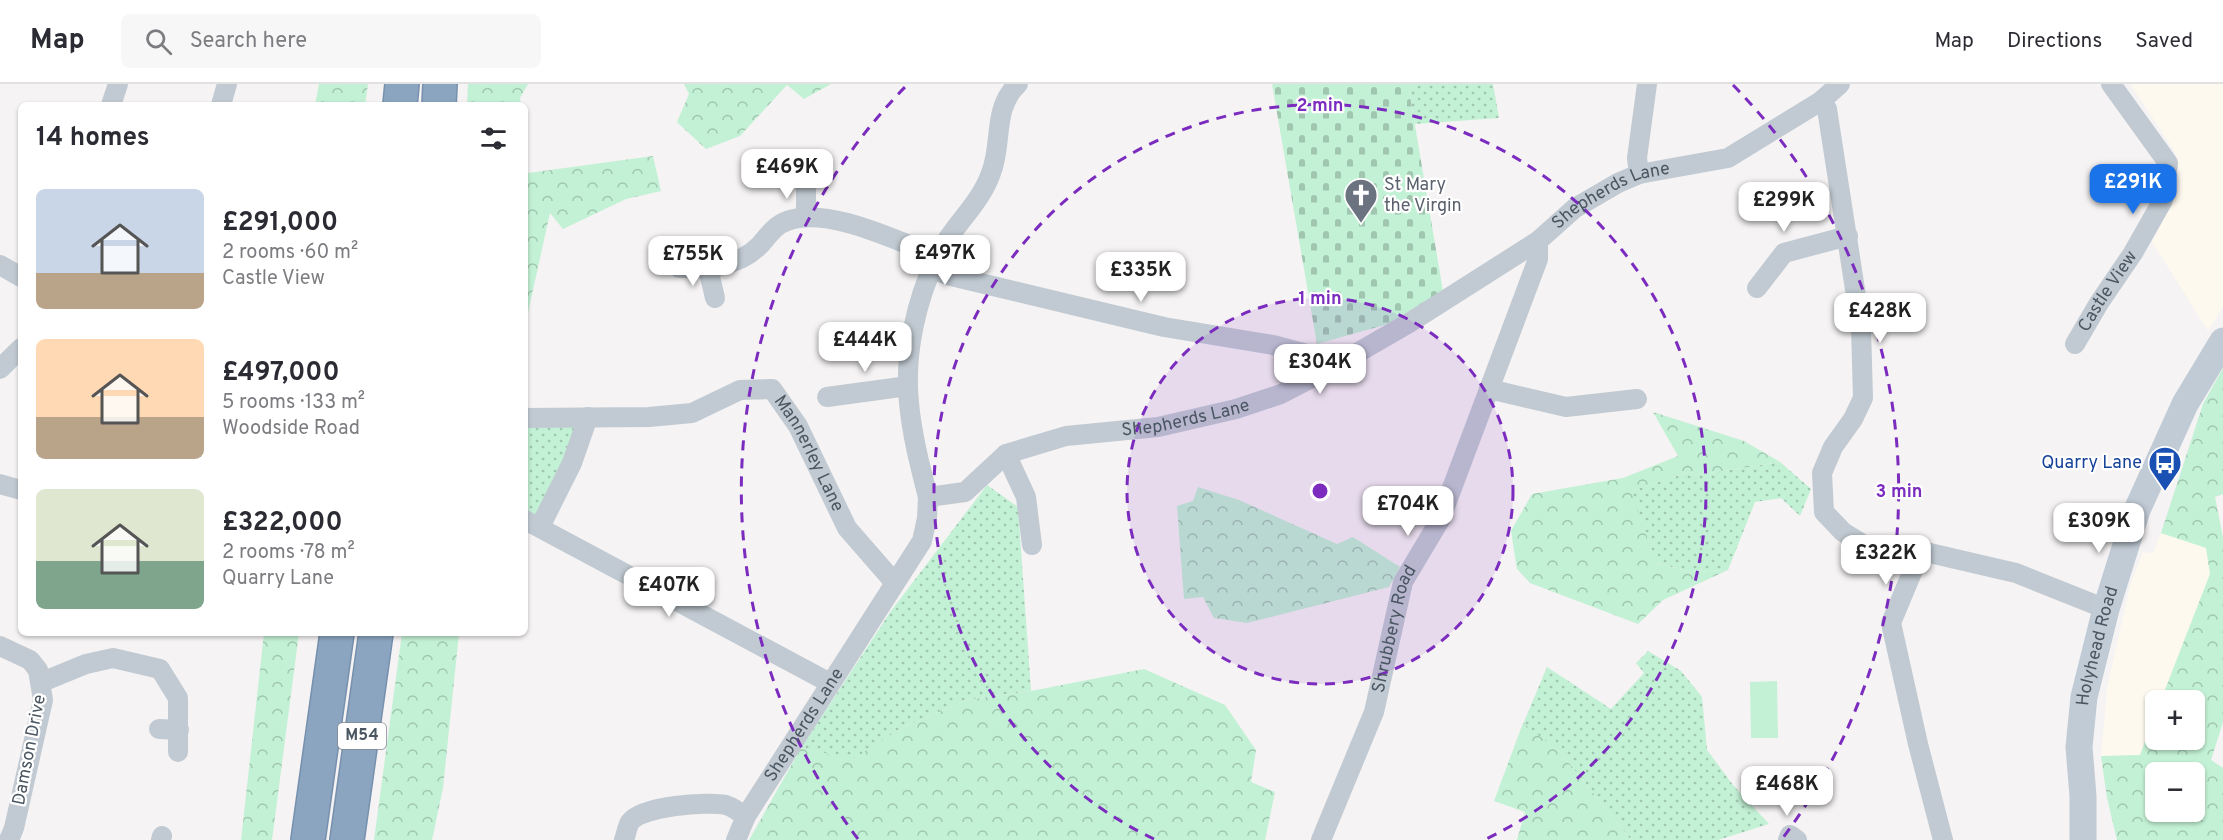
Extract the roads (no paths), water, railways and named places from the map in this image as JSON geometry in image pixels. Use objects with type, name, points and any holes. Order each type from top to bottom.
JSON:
[{"type":"highway","points":[[400,102],[402,84]]},
{"type":"highway","points":[[439,102],[440,84]]},
{"type":"highway","name":"M54","points":[[309,840],[338,636]]},
{"type":"highway","name":"M54","points":[[347,840],[376,636]]},
{"type":"main road","name":"Holyhead Road","points":[[2083,796],[2079,747],[2084,697],[2106,609],[2137,510],[2186,404],[2223,341]]},
{"type":"main road","points":[[2083,796],[2083,840]]},
{"type":"main road","points":[[2083,796],[2097,840]]},
{"type":"street","points":[[112,102],[118,84]]},
{"type":"street","points":[[223,102],[227,84]]},
{"type":"street","points":[[928,497],[912,428],[908,386],[915,325],[935,262],[987,183],[995,160],[1001,111],[1009,94],[1018,84]]},
{"type":"street","points":[[1639,174],[1637,158],[1647,84]]},
{"type":"street","name":"Shepherds Lane","points":[[736,840],[746,816],[922,541],[927,518],[928,497],[965,492],[1006,454],[1066,436],[1158,427],[1236,409],[1281,394],[1409,323],[1538,241],[1575,208],[1618,183],[1639,174],[1728,158],[1821,101],[1840,84]]},
{"type":"street","name":"Castle View","points":[[2075,344],[2133,253],[2163,200],[2168,163],[2111,84]]},
{"type":"street","points":[[1821,101],[1827,109],[1848,236],[1861,328],[1863,398],[1853,420],[1833,447],[1822,473],[1824,512],[1843,532],[1863,545],[1921,551],[2016,573],[2106,609]]},
{"type":"street","points":[[806,183],[806,216]]},
{"type":"street","points":[[679,268],[708,268],[727,265],[748,256],[785,221],[806,216],[829,218],[935,262],[961,279],[1164,327],[1273,345],[1314,356],[1331,368]]},
{"type":"street","points":[[1757,288],[1784,252],[1848,236]]},
{"type":"street","name":"Shrubbery Road","points":[[1321,840],[1374,712],[1403,582],[1440,520],[1538,259],[1538,241]]},
{"type":"street","points":[[0,265],[18,275]]},
{"type":"street","points":[[708,268],[715,298]]},
{"type":"street","points":[[0,369],[18,351]]},
{"type":"street","points":[[827,398],[908,386]]},
{"type":"street","name":"Mannerley Lane","points":[[528,417],[649,417],[692,413],[740,390],[772,389],[798,426],[847,528],[894,582]]},
{"type":"street","points":[[1489,389],[1566,407],[1637,399]]},
{"type":"street","points":[[588,417],[572,463],[533,523],[830,683]]},
{"type":"street","points":[[1006,454],[1026,497],[1032,546]]},
{"type":"street","points":[[0,483],[18,489]]},
{"type":"street","points":[[1921,551],[1892,623],[1918,744],[1943,840]]},
{"type":"street","name":"Damson Drive","points":[[0,646],[30,660],[38,670],[42,682],[43,700],[14,828],[9,840]]},
{"type":"street","points":[[42,682],[86,664],[114,658],[160,669],[178,698],[178,752]]},
{"type":"street","points":[[159,729],[179,730]]},
{"type":"street","points":[[624,840],[631,821],[646,812],[666,808],[713,804],[727,806],[746,816]]},
{"type":"street","points":[[1788,840],[1790,836],[1797,840]]},
{"type":"place","name":"St Mary the Virgin","points":[[1361,224]]},
{"type":"place","name":"Quarry Lane","points":[[2165,492]]}]
